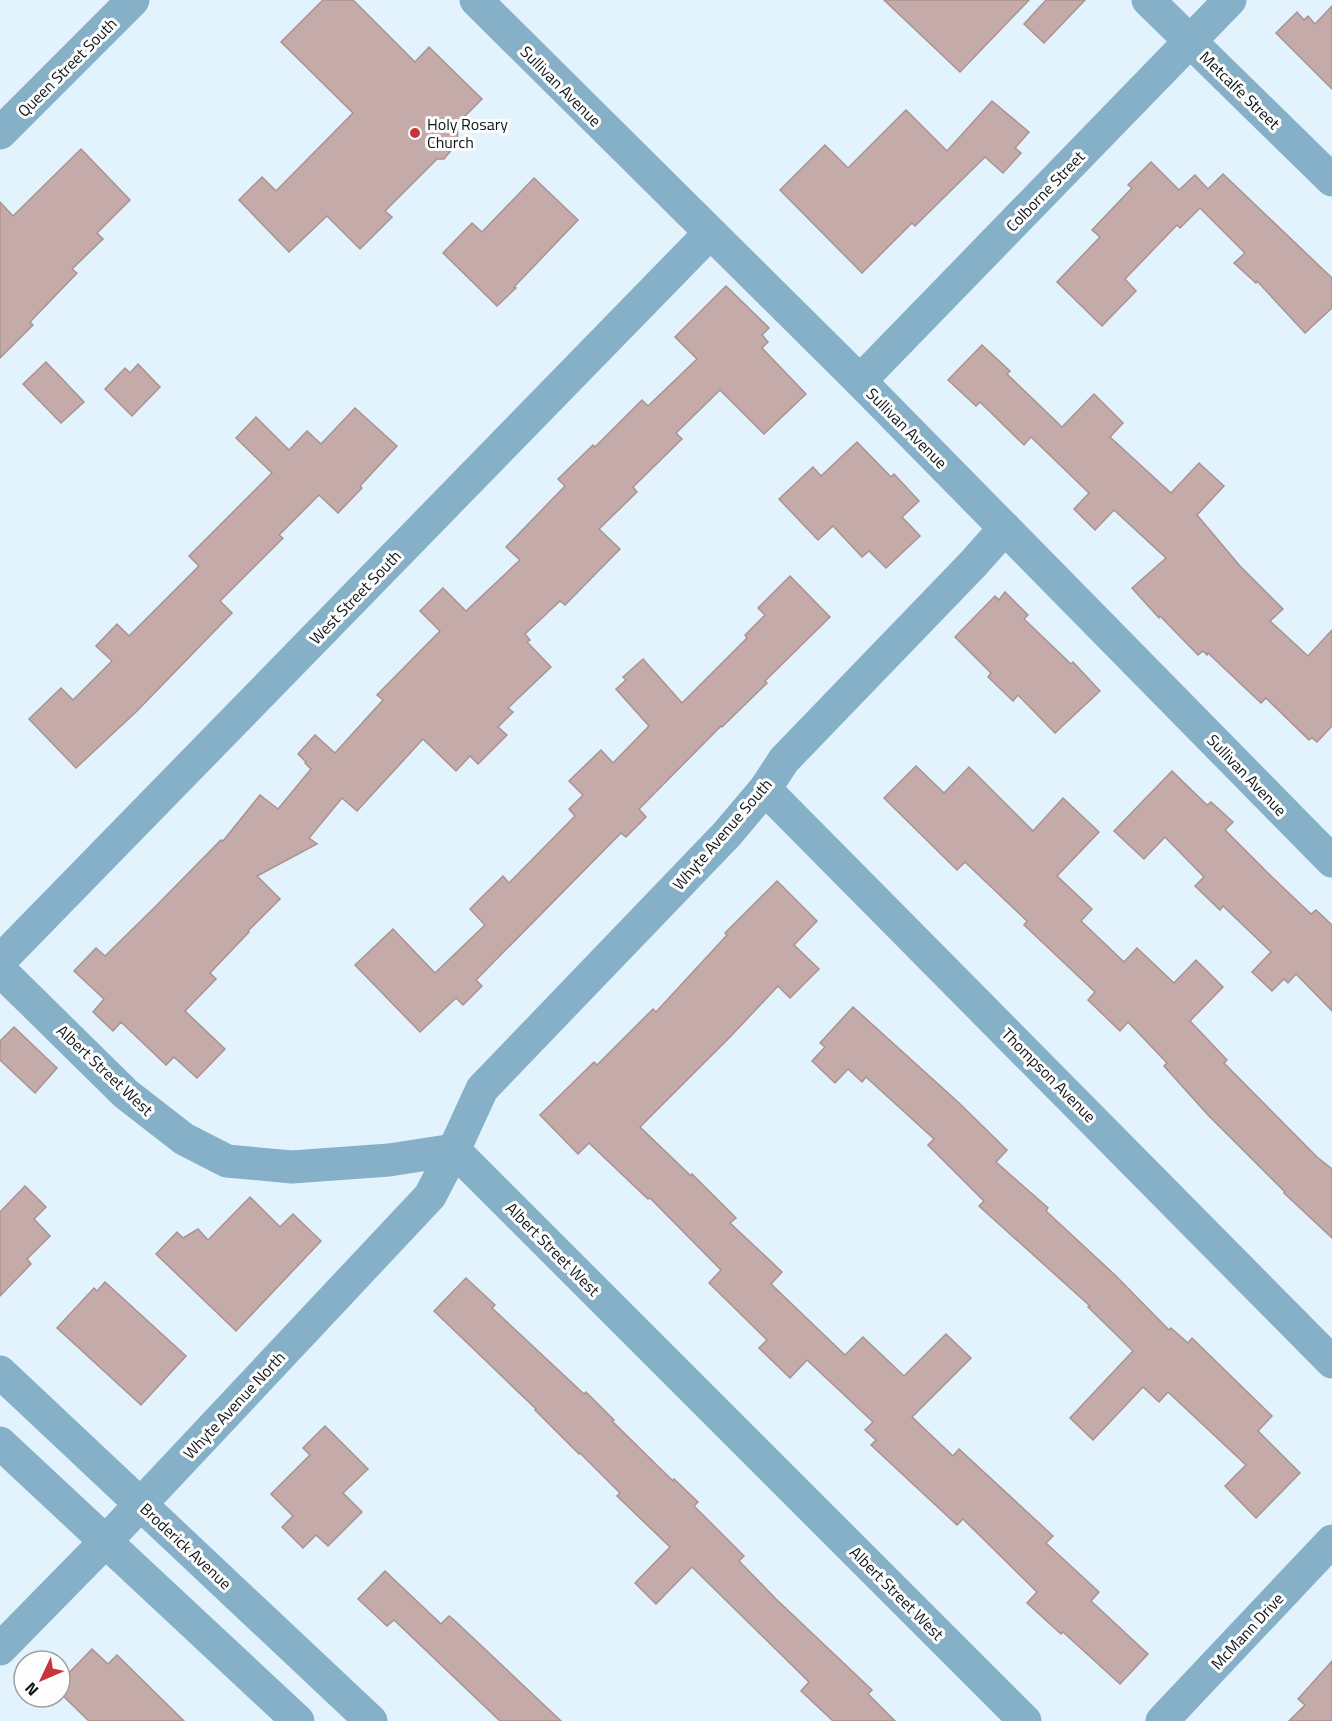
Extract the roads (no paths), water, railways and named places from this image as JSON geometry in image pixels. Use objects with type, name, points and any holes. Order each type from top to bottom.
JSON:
[{"type":"street","name":"Queen Street South","points":[[0,133],[133,0]]},
{"type":"street","name":"Sullivan Avenue","points":[[476,0],[860,381],[1332,861]]},
{"type":"street","name":"Metcalfe Street","points":[[1148,0],[1332,180]]},
{"type":"street","name":"Colborne Street","points":[[860,381],[1230,0]]},
{"type":"street","name":"West Street South","points":[[0,961],[710,233]]},
{"type":"street","name":"Whyte Avenue South","points":[[454,1150],[482,1089],[727,834],[765,789],[784,760],[1005,528]]},
{"type":"street","name":"Thompson Avenue","points":[[765,789],[1332,1362]]},
{"type":"street","name":"Albert Street West","points":[[0,970],[126,1094],[184,1139],[227,1161],[292,1167],[389,1160],[454,1150],[1025,1721]]},
{"type":"street","name":"Whyte Avenue North","points":[[0,1650],[106,1541],[430,1197],[454,1150]]},
{"type":"street","name":"Broderick Avenue","points":[[0,1372],[371,1721]]},
{"type":"street","points":[[0,1443],[298,1721]]},
{"type":"street","name":"McMann Drive","points":[[1162,1721],[1332,1541]]},
{"type":"place","name":"Holy Rosary Church","points":[[415,133]]}]
